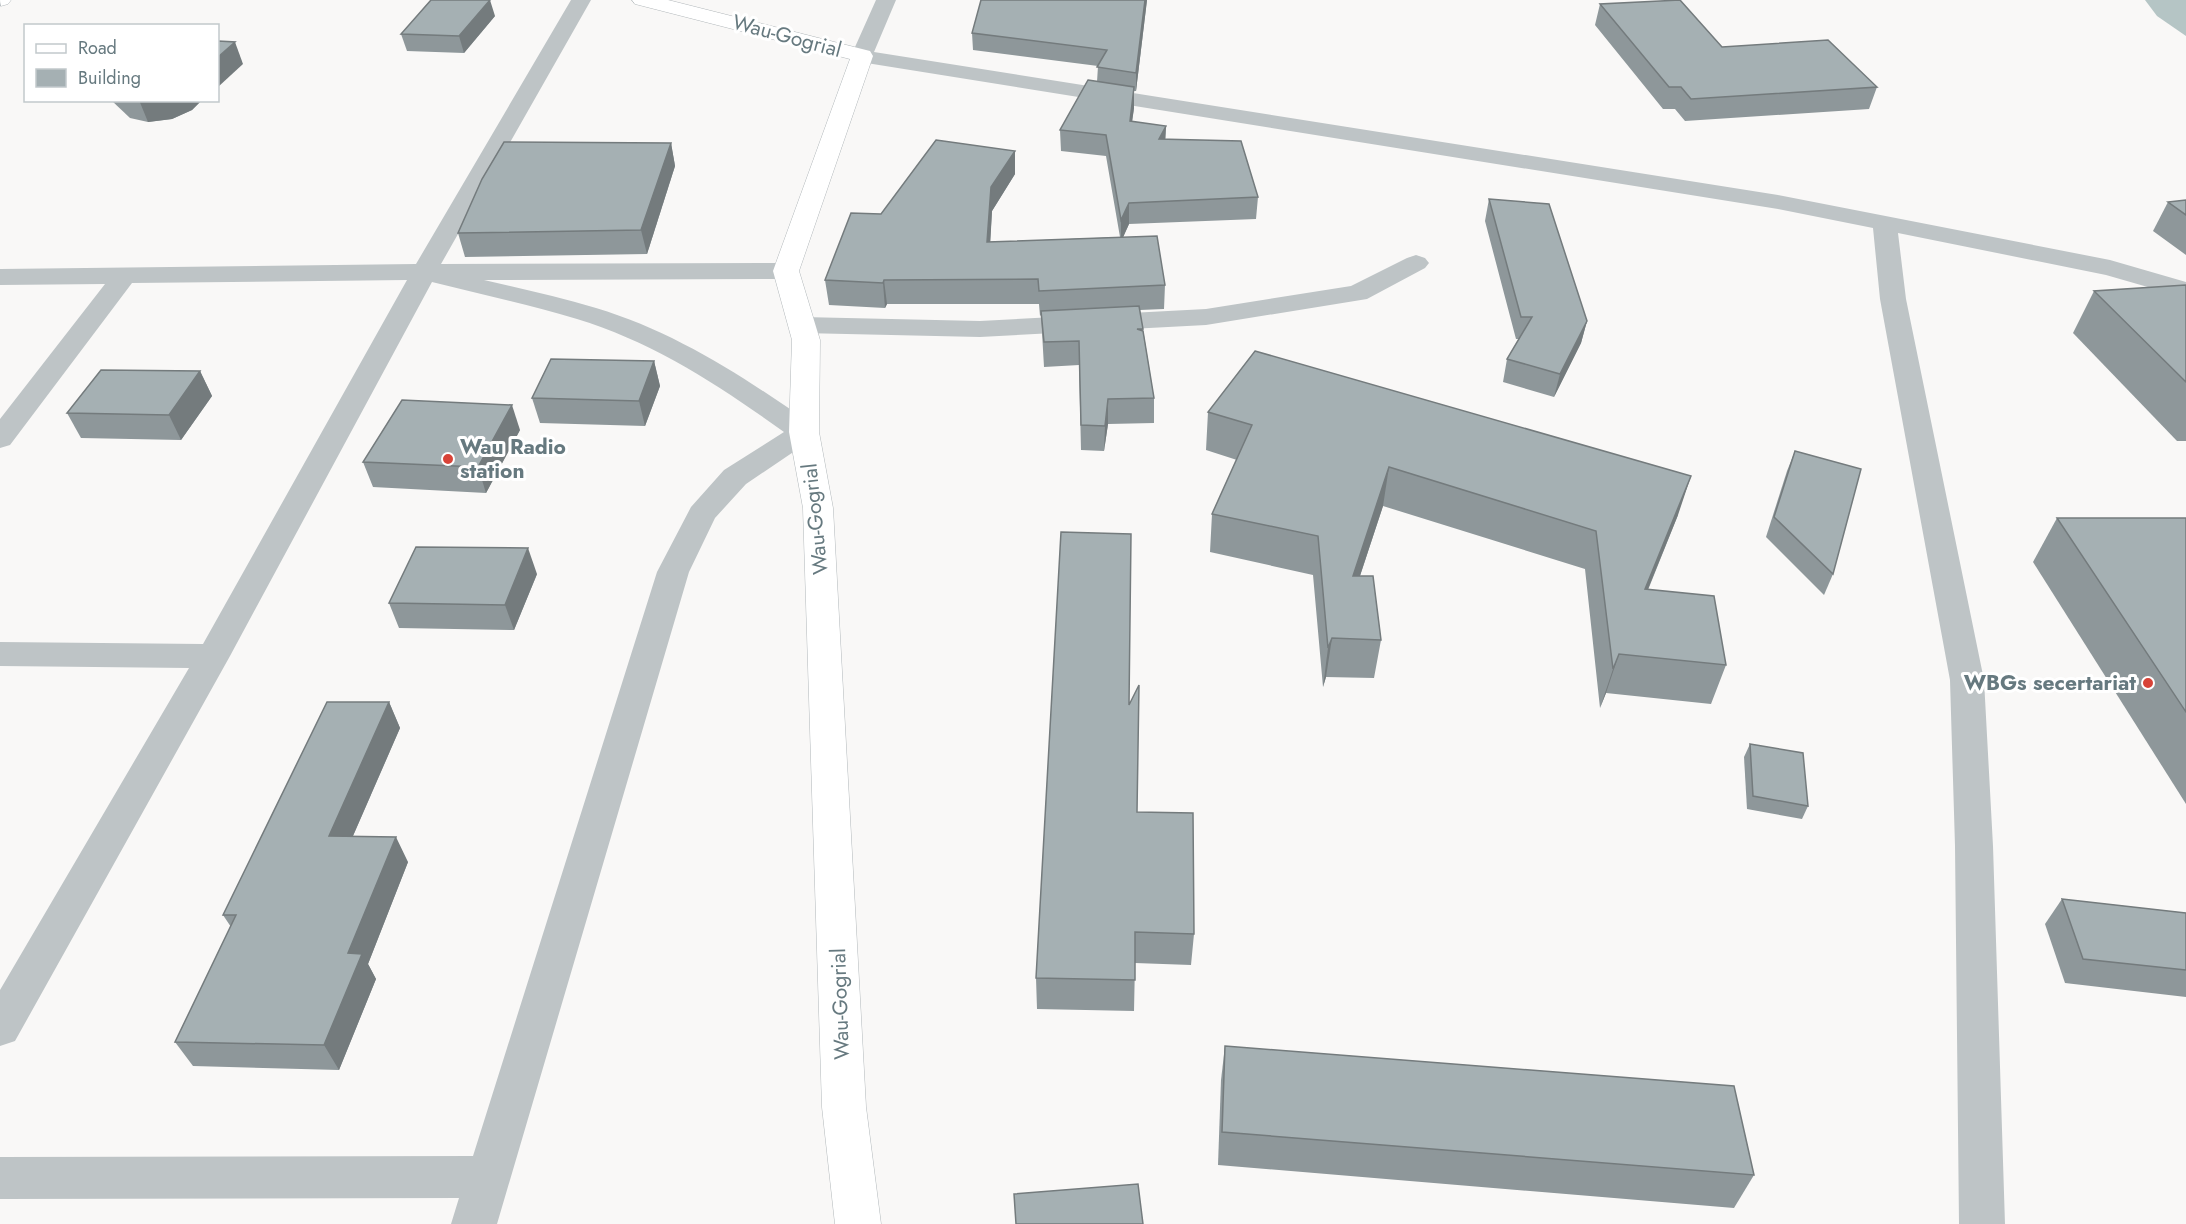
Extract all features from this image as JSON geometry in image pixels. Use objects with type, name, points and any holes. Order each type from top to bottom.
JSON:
[{"type":"main road","name":"Wau-Gogrial","points":[[642,0],[728,20],[862,56],[786,271],[806,340],[804,432],[818,508],[844,1107],[858,1224]]},
{"type":"street","points":[[0,1028],[213,656],[424,272],[581,0]]},
{"type":"street","points":[[886,0],[862,56],[1778,202],[2110,268],[2186,290]]},
{"type":"street","points":[[1885,224],[1893,299],[1967,680],[1974,846],[1982,1224]]},
{"type":"street","points":[[802,325],[980,329],[1206,317],[1358,293],[1416,263]]},
{"type":"street","points":[[0,277],[786,271]]},
{"type":"street","points":[[424,272],[588,314],[656,341],[730,380],[804,432],[735,477],[702,514],[673,572],[474,1224]]},
{"type":"street","points":[[0,439],[125,275]]},
{"type":"street","points":[[0,654],[213,656]]},
{"type":"street","points":[[0,1178],[487,1177]]},
{"type":"shaded area","points":[[2145,0],[2186,0],[2186,36],[2157,16]]},
{"type":"building","points":[[431,0],[490,0],[459,36],[401,34]]},
{"type":"building","points":[[981,0],[1145,0],[1136,73],[1097,67],[1107,50],[972,33]]},
{"type":"building","points":[[1680,0],[1722,47],[1828,40],[1877,87],[1691,99],[1681,87],[1669,87],[1600,4]]},
{"type":"building","points":[[219,41],[235,42],[219,56]]},
{"type":"building","points":[[1088,80],[1134,87],[1130,121],[1166,126],[1159,139],[1241,141],[1258,197],[1129,203],[1121,220],[1106,135],[1060,130]]},
{"type":"building","points":[[936,140],[1015,151],[991,187],[987,242],[1157,236],[1165,285],[1039,291],[1038,279],[884,280],[883,283],[825,280],[851,213],[881,214]]},
{"type":"building","points":[[504,142],[671,143],[641,230],[458,233],[482,179]]},
{"type":"building","points":[[1489,199],[1549,204],[1587,321],[1560,374],[1507,359],[1532,317],[1521,317]]},
{"type":"building","points":[[2186,200],[2186,215],[2168,202]]},
{"type":"building","points":[[2186,285],[2186,382],[2094,291]]},
{"type":"building","points":[[1139,306],[1143,329],[1137,329],[1143,331],[1154,398],[1108,399],[1105,426],[1081,425],[1079,341],[1044,342],[1041,311]]},
{"type":"building","points":[[1255,351],[1691,476],[1645,589],[1714,596],[1726,665],[1619,654],[1613,669],[1596,531],[1389,467],[1353,576],[1373,576],[1381,640],[1332,638],[1328,648],[1318,536],[1212,514],[1252,425],[1208,412]]},
{"type":"building","points":[[551,359],[654,361],[639,401],[532,398]]},
{"type":"building","points":[[101,370],[200,371],[169,415],[67,413]]},
{"type":"building","points":[[402,400],[512,405],[478,467],[363,462]]},
{"type":"building","points":[[1795,451],[1861,469],[1833,574],[1774,517]]},
{"type":"building","points":[[2057,518],[2186,518],[2186,712]]},
{"type":"building","points":[[1061,532],[1131,534],[1129,705],[1139,685],[1137,812],[1193,813],[1194,934],[1135,932],[1135,980],[1036,978]]},
{"type":"building","points":[[416,547],[528,548],[505,605],[389,603]]},
{"type":"building","points":[[327,702],[389,702],[329,836],[396,837],[348,953],[362,954],[324,1045],[175,1042],[236,915],[223,915]]},
{"type":"building","points":[[1750,744],[1803,753],[1808,806],[1753,796]]},
{"type":"building","points":[[2062,899],[2186,913],[2186,970],[2083,959]]},
{"type":"building","points":[[1225,1046],[1734,1086],[1754,1175],[1222,1132]]},
{"type":"building","points":[[1138,1184],[1143,1224],[1016,1224],[1014,1194]]},
{"type":"place","name":"Wau Radio station","points":[[448,459]]},
{"type":"place","name":"WBGs secertariat","points":[[2148,683]]}]
